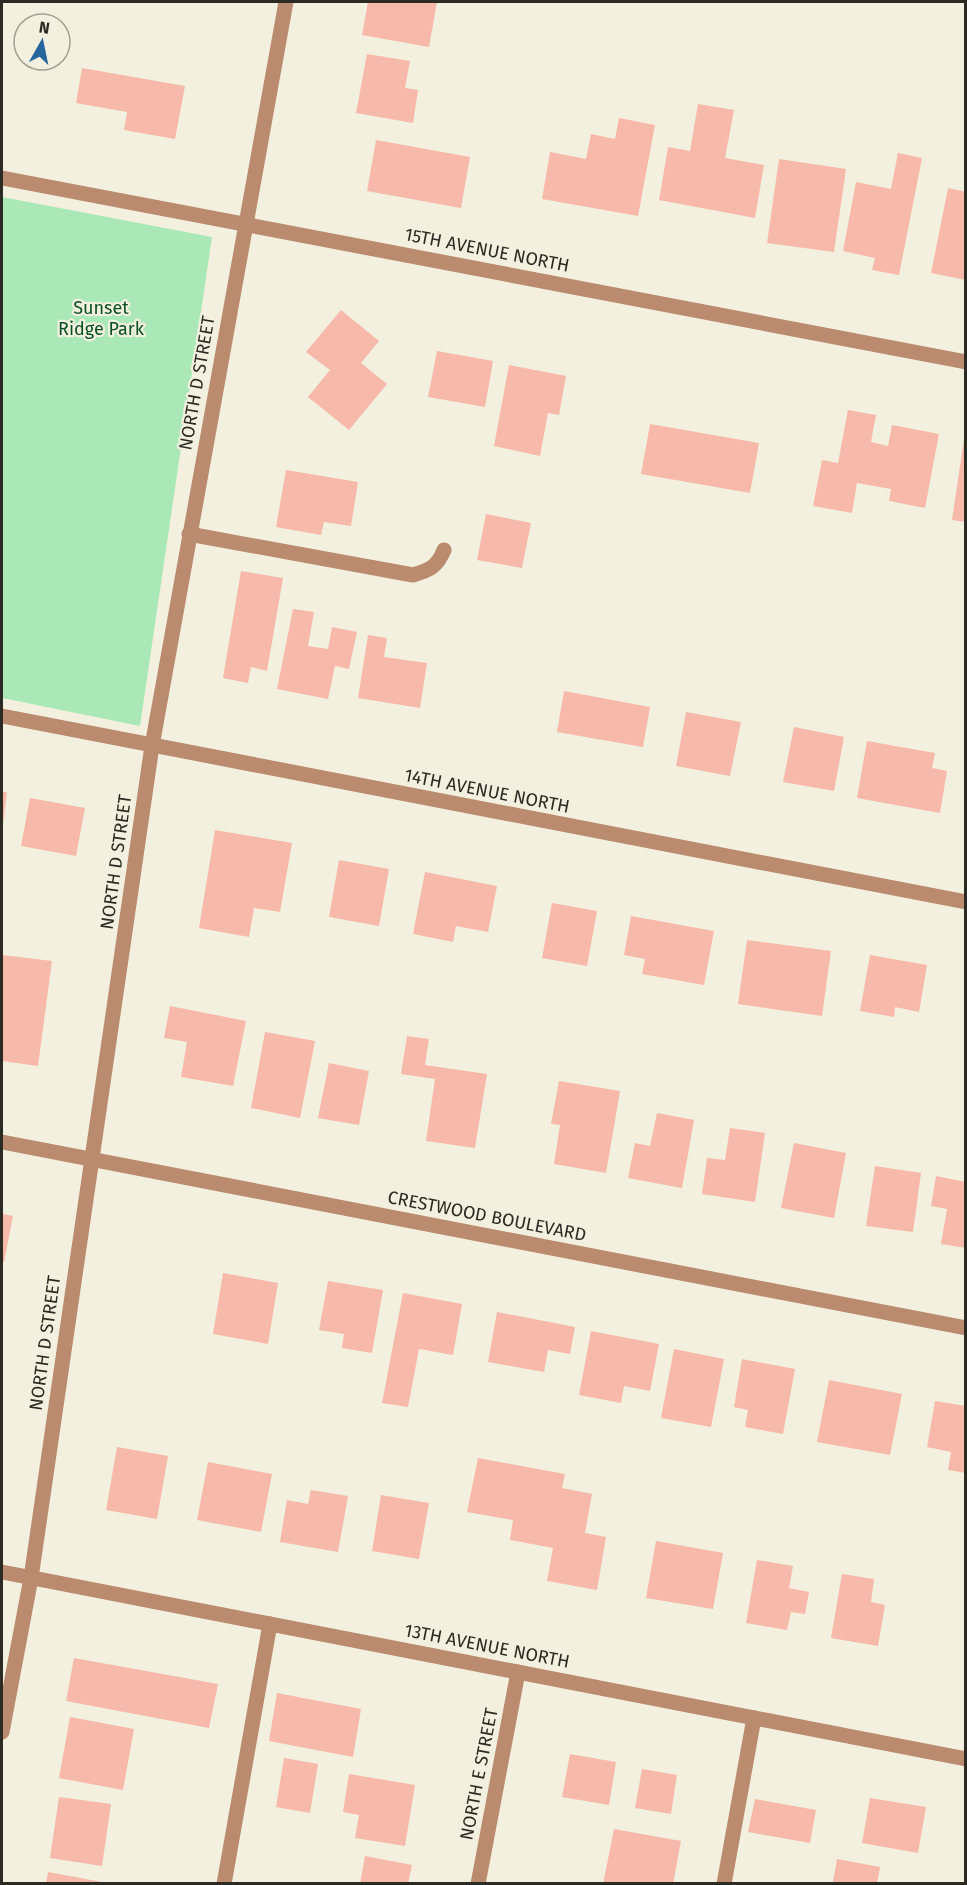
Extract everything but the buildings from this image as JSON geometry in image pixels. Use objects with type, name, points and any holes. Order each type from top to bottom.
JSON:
[{"type":"street","name":"NORTH D STREET","points":[[2,1732],[31,1578],[152,746],[286,2]]},
{"type":"street","name":"15TH AVENUE NORTH","points":[[2,178],[966,362]]},
{"type":"street","points":[[189,534],[413,574],[430,570],[439,563],[444,550]]},
{"type":"street","name":"14TH AVENUE NORTH","points":[[2,717],[966,902]]},
{"type":"street","name":"CRESTWOOD BOULEVARD","points":[[2,1142],[966,1328]]},
{"type":"street","name":"13TH AVENUE NORTH","points":[[2,1572],[966,1759]]},
{"type":"street","points":[[224,1884],[270,1624]]},
{"type":"street","name":"NORTH E STREET","points":[[478,1884],[518,1672]]},
{"type":"street","points":[[724,1884],[754,1718]]},
{"type":"green space","name":"Sunset Ridge Park","points":[[2,197],[212,237],[140,726],[2,698]]}]
